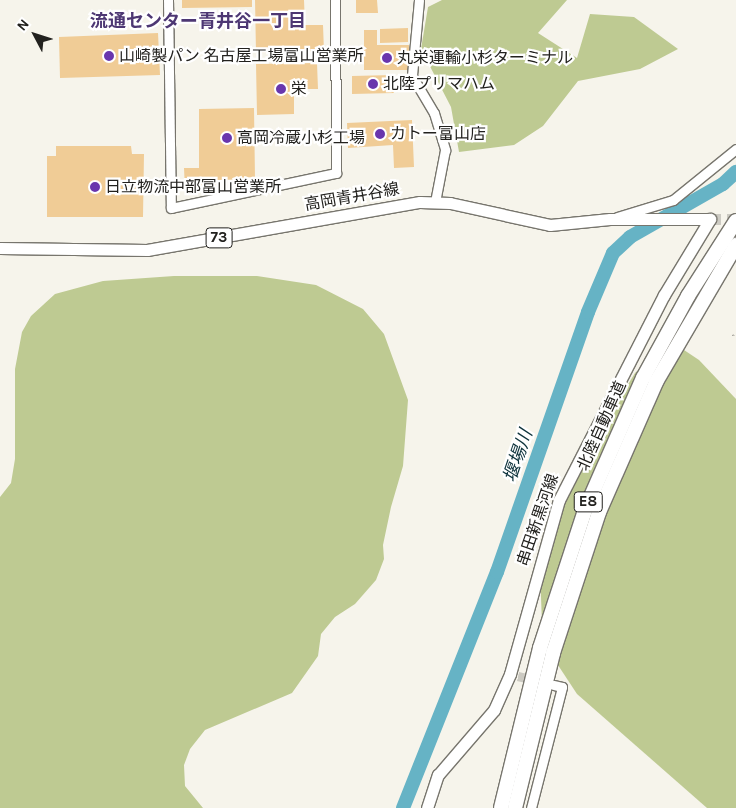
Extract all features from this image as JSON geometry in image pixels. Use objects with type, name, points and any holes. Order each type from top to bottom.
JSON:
[{"type":"highway","name":"北陸自動車道","points":[[501,808],[540,648],[585,510],[643,378],[688,296],[736,221]]},
{"type":"highway","name":"北陸自動車道","points":[[515,808],[553,652],[599,512],[656,382],[736,245]]},
{"type":"main road","name":"高岡青井谷線","points":[[0,248],[147,250],[409,203],[435,202],[550,225],[610,219],[675,221],[710,219]]},
{"type":"main road","name":"串田新黒河線","points":[[428,808],[438,775],[494,710],[514,675],[558,500],[664,295],[710,219]]},
{"type":"street","points":[[168,0],[171,208],[336,173],[335,0]]},
{"type":"street","points":[[419,0],[412,76],[434,113],[445,150],[435,202]]},
{"type":"street","points":[[610,219],[673,200],[736,149]]},
{"type":"street","points":[[531,808],[562,688],[553,685]]},
{"type":"path","points":[[732,335],[736,334]]},
{"type":"green space","points":[[442,0],[567,0],[538,33],[577,58],[590,14],[634,17],[678,49],[640,69],[578,81],[543,126],[514,145],[459,152],[451,107],[421,49],[428,7]]},
{"type":"green space","points":[[174,276],[257,276],[316,285],[363,309],[384,334],[408,400],[403,466],[391,507],[383,545],[384,559],[376,580],[355,604],[335,617],[321,634],[318,656],[292,693],[205,730],[190,749],[184,765],[185,786],[203,808],[0,808],[0,497],[11,483],[15,459],[15,369],[22,332],[31,316],[55,294],[103,281]]},
{"type":"green space","points":[[675,344],[699,360],[736,399],[736,808],[707,808],[577,694],[550,653],[542,623],[540,571],[567,484],[635,373],[657,353]]},
{"type":"building","points":[[182,0],[252,0],[252,7],[182,8]]},
{"type":"building","points":[[255,0],[304,0],[305,25],[323,25],[324,51],[256,53]]},
{"type":"building","points":[[356,0],[377,0],[378,13],[356,13]]},
{"type":"building","points":[[408,28],[408,42],[380,43],[380,29]]},
{"type":"building","name":"丸栄運輸小杉ターミナル","points":[[364,30],[377,30],[377,45],[409,45],[409,70],[364,70]]},
{"type":"building","name":"山崎製パン 名古屋工場富山営業所","points":[[158,33],[160,75],[60,78],[59,37]]},
{"type":"building","name":"栄","points":[[317,63],[318,89],[294,89],[294,114],[257,115],[256,64]]},
{"type":"building","name":"北陸プリマハム","points":[[393,75],[394,93],[352,94],[352,76]]},
{"type":"building","name":"高岡冷蔵小杉工場","points":[[254,108],[255,179],[216,180],[216,190],[185,190],[184,168],[199,168],[199,109]]},
{"type":"building","name":"カトー富山店","points":[[412,120],[414,167],[394,168],[393,145],[348,148],[347,123]]},
{"type":"building","name":"日立物流中部富山営業所","points":[[56,146],[131,146],[132,154],[144,154],[143,217],[47,217],[47,156],[56,156]]},
{"type":"waterway","name":"堰場川","points":[[403,808],[497,572],[588,312],[613,253],[630,237],[723,184],[736,172]]},
{"type":"tunnel","points":[[710,219],[736,219]]},
{"type":"tunnel","points":[[518,676],[535,680]]},
{"type":"place","name":"山崎製パン 名古屋工場富山営業所","points":[[109,56]]},
{"type":"place","name":"丸栄運輸小杉ターミナル","points":[[387,58]]},
{"type":"place","name":"北陸プリマハム","points":[[373,84]]},
{"type":"place","name":"栄","points":[[281,89]]},
{"type":"place","name":"カトー富山店","points":[[380,134]]},
{"type":"place","name":"高岡冷蔵小杉工場","points":[[227,138]]},
{"type":"place","name":"日立物流中部富山営業所","points":[[95,187]]},
{"type":"district","name":"流通センター青井谷一丁目","points":[[198,21]]}]
